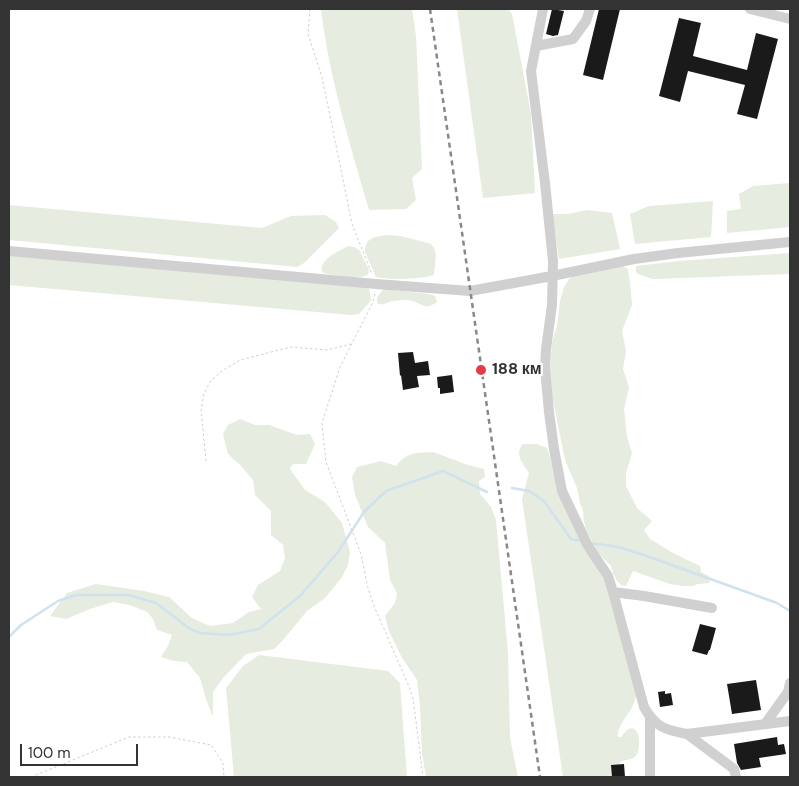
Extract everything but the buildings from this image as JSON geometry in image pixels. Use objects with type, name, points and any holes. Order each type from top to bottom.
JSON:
[{"type":"street","points":[[543,9],[531,71],[545,183],[552,261],[552,305],[545,368],[554,449],[562,491],[588,546],[608,576],[644,707],[650,718],[672,731],[686,734],[790,721]]},
{"type":"street","points":[[536,46],[573,39],[586,21],[590,9]]},
{"type":"street","points":[[750,9],[790,20]]},
{"type":"street","points":[[9,251],[470,291],[634,259],[790,242]]},
{"type":"street","points":[[613,592],[712,608]]},
{"type":"street","points":[[765,724],[788,692],[790,683]]},
{"type":"street","points":[[650,718],[650,777]]},
{"type":"street","points":[[686,734],[734,770],[736,777]]},
{"type":"path","points":[[310,9],[308,34],[322,77],[352,224],[376,284],[373,302],[340,368],[322,423],[326,462],[361,554],[374,606],[413,698],[423,777]]},
{"type":"path","points":[[206,460],[201,410],[204,394],[210,382],[222,371],[240,360],[291,347],[326,350],[352,343]]},
{"type":"path","points":[[30,777],[129,737],[169,737],[211,745],[223,763],[224,777]]},
{"type":"shaded area","points":[[321,9],[412,9],[416,36],[422,169],[412,178],[416,200],[406,209],[369,210],[329,60]]},
{"type":"shaded area","points":[[457,9],[508,9],[512,14],[531,114],[535,193],[483,198]]},
{"type":"shaded area","points":[[790,183],[790,227],[727,233],[727,211],[741,209],[739,194],[753,186]]},
{"type":"shaded area","points":[[713,201],[711,237],[635,244],[630,214],[649,206]]},
{"type":"shaded area","points":[[9,205],[262,228],[291,216],[325,215],[336,222],[339,228],[304,263],[297,267],[9,240]]},
{"type":"shaded area","points":[[587,210],[612,213],[620,249],[559,259],[552,214],[568,214]]},
{"type":"shaded area","points":[[387,235],[401,236],[431,244],[436,254],[434,275],[405,279],[376,277],[365,252],[365,247],[372,239]]},
{"type":"shaded area","points":[[348,246],[359,250],[369,269],[368,275],[353,277],[322,272],[323,263],[326,260]]},
{"type":"shaded area","points":[[790,253],[790,274],[652,279],[636,273],[636,266]]},
{"type":"shaded area","points":[[9,254],[364,286],[369,289],[371,300],[359,314],[351,315],[9,285]]},
{"type":"shaded area","points":[[622,265],[628,269],[632,305],[622,331],[626,351],[623,369],[629,387],[624,409],[627,437],[632,453],[626,473],[626,486],[637,508],[652,521],[644,530],[650,539],[700,566],[701,572],[709,576],[710,583],[693,586],[670,584],[633,571],[626,586],[621,585],[617,581],[611,566],[597,552],[586,529],[577,488],[565,460],[552,395],[550,369],[552,343],[564,287],[569,279],[575,275]]},
{"type":"shaded area","points":[[384,289],[429,294],[435,296],[437,302],[428,306],[407,300],[379,304],[377,303],[377,298]]},
{"type":"shaded area","points":[[240,419],[255,425],[269,425],[297,435],[310,434],[315,444],[306,464],[293,464],[290,469],[305,490],[325,502],[342,523],[350,552],[348,565],[342,577],[325,598],[307,611],[274,649],[246,654],[223,678],[213,692],[213,717],[200,678],[187,662],[161,657],[172,635],[157,630],[153,619],[147,612],[130,605],[113,602],[66,619],[50,616],[67,593],[96,584],[144,591],[169,597],[192,618],[210,626],[233,623],[249,612],[261,609],[252,597],[258,585],[280,571],[285,558],[283,545],[271,535],[271,511],[255,495],[253,480],[228,454],[223,434],[228,425]]},
{"type":"shaded area","points":[[523,444],[537,444],[547,448],[558,493],[605,578],[636,694],[635,700],[620,727],[618,737],[621,737],[633,728],[639,737],[637,754],[631,759],[621,761],[617,777],[563,777],[522,499],[529,473],[519,455]]},
{"type":"shaded area","points":[[433,452],[484,469],[485,477],[479,481],[480,494],[491,507],[496,520],[508,653],[510,738],[518,777],[426,777],[422,753],[417,680],[401,656],[389,631],[385,616],[395,603],[397,593],[390,580],[385,543],[368,527],[355,495],[352,477],[357,467],[381,461],[396,466],[408,456],[417,453]]},
{"type":"shaded area","points":[[259,655],[388,671],[400,683],[407,777],[234,777],[226,688],[243,666]]},
{"type":"waterway","points":[[9,637],[21,625],[58,601],[76,595],[128,595],[156,603],[190,629],[200,633],[228,635],[259,629],[301,595],[338,552],[364,512],[386,491],[443,471],[487,492]]},
{"type":"waterway","points":[[512,488],[529,491],[544,501],[571,539],[582,541]]},
{"type":"waterway","points":[[590,543],[618,547],[644,555],[777,603],[790,611]]},
{"type":"railway","points":[[430,9],[540,777]]},
{"type":"place","name":"188 км","points":[[481,370]]}]
